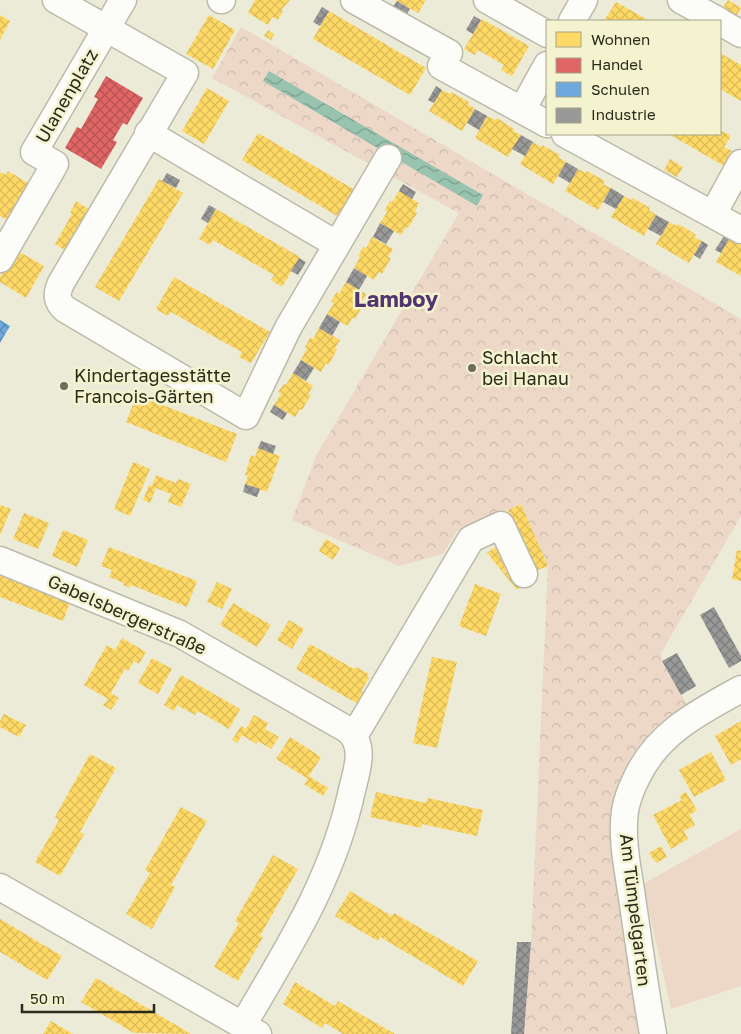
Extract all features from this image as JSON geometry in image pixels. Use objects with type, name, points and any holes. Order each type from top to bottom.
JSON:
[{"type":"street","name":"Ulanenplatz","points":[[56,0],[185,73],[148,133]]},
{"type":"street","name":"Ulanenplatz","points":[[0,260],[55,164],[34,152],[123,0]]},
{"type":"street","points":[[354,0],[522,110],[546,123]]},
{"type":"street","points":[[487,0],[546,33]]},
{"type":"street","points":[[573,20],[584,0]]},
{"type":"street","points":[[682,0],[716,20]]},
{"type":"street","points":[[721,23],[741,34]]},
{"type":"street","points":[[522,110],[546,68]]},
{"type":"street","points":[[336,244],[148,133],[61,283],[57,297],[65,309],[128,348],[246,416],[288,328],[388,158]]},
{"type":"street","points":[[567,135],[741,230]]},
{"type":"street","points":[[713,214],[741,163]]},
{"type":"street","points":[[0,887],[251,1030],[332,861],[348,811],[358,763],[359,750],[354,736],[471,539],[501,525],[524,574]]},
{"type":"street","name":"Gabelsbergerstraße","points":[[0,560],[180,634],[348,730],[354,736]]},
{"type":"street","name":"Am Tümpelgarten","points":[[653,1034],[624,842],[627,799],[640,771],[660,742],[684,722],[741,688]]},
{"type":"green space","points":[[241,27],[741,319],[741,516],[661,653],[662,661],[690,710],[624,786],[641,1034],[524,1034],[531,942],[548,566],[521,504],[457,531],[443,554],[399,566],[292,520],[316,456],[459,213],[212,78]]},
{"type":"green space","points":[[741,829],[741,986],[671,1009],[643,884]]},
{"type":"water","points":[[269,71],[483,195],[477,206],[263,81]]},
{"type":"building: Wohnen","points":[[255,0],[290,0],[281,10],[283,11],[278,20],[272,17],[268,25],[248,13]]},
{"type":"building: Wohnen","points":[[395,0],[426,0],[418,13]]},
{"type":"building: Wohnen","points":[[728,0],[741,8],[735,18],[721,11]]},
{"type":"building: Wohnen","points":[[616,2],[648,20],[605,20]]},
{"type":"building: Wohnen","points":[[329,11],[426,68],[410,95],[313,39]]},
{"type":"building: Wohnen","points":[[0,15],[10,21],[0,40]]},
{"type":"building: Wohnen","points":[[209,15],[235,30],[213,69],[186,54]]},
{"type":"building: Wohnen","points":[[482,19],[529,46],[512,76],[501,70],[504,65],[478,50],[475,55],[464,49]]},
{"type":"building: Wohnen","points":[[268,30],[274,34],[271,40],[264,36]]},
{"type":"building: Wohnen","points":[[721,54],[741,65],[741,101],[721,90]]},
{"type":"building: Wohnen","points":[[207,88],[229,101],[204,144],[182,131]]},
{"type":"building: Wohnen","points":[[442,90],[450,94],[451,92],[469,102],[468,104],[475,109],[462,131],[429,111]]},
{"type":"building: Wohnen","points":[[487,116],[495,120],[497,118],[521,135],[508,157],[475,138]]},
{"type":"building: Wohnen","points":[[721,131],[731,136],[724,147],[732,151],[724,166],[671,135],[721,135]]},
{"type":"building: Wohnen","points":[[258,133],[355,190],[339,217],[242,160]]},
{"type":"building: Wohnen","points":[[533,142],[560,155],[558,157],[566,162],[553,184],[520,164]]},
{"type":"building: Wohnen","points":[[670,159],[683,167],[677,177],[664,170]]},
{"type":"building: Wohnen","points":[[578,169],[586,173],[587,171],[605,181],[603,184],[611,188],[598,210],[565,191]]},
{"type":"building: Wohnen","points":[[8,171],[28,183],[7,220],[0,216],[0,172],[6,175]]},
{"type":"building: Wohnen","points":[[159,179],[183,193],[119,301],[95,287]]},
{"type":"building: Wohnen","points":[[399,191],[419,203],[415,211],[417,213],[408,228],[406,227],[401,235],[380,223],[387,212],[385,210],[387,206]]},
{"type":"building: Wohnen","points":[[624,196],[631,200],[633,198],[650,208],[649,210],[656,215],[644,236],[611,217]]},
{"type":"building: Wohnen","points":[[76,201],[92,211],[66,251],[55,244],[72,214],[70,213]]},
{"type":"building: Wohnen","points":[[216,209],[300,257],[282,287],[271,280],[274,275],[213,240],[210,245],[199,239]]},
{"type":"building: Wohnen","points":[[669,222],[687,229],[696,235],[694,237],[702,241],[689,263],[656,244]]},
{"type":"building: Wohnen","points":[[372,237],[393,249],[388,257],[391,258],[382,274],[379,272],[374,280],[354,268],[363,247],[366,248]]},
{"type":"building: Wohnen","points":[[729,239],[737,244],[738,242],[741,243],[741,276],[716,262]]},
{"type":"building: Wohnen","points":[[16,250],[44,266],[26,298],[0,282],[0,277]]},
{"type":"building: Wohnen","points":[[174,277],[270,332],[251,363],[239,357],[242,352],[171,312],[168,316],[156,309]]},
{"type":"building: Wohnen","points":[[346,282],[366,294],[362,302],[364,304],[355,319],[352,318],[348,326],[327,314],[334,303],[331,301],[337,292],[339,294]]},
{"type":"building: Wohnen","points":[[319,328],[340,340],[335,348],[337,349],[333,357],[328,365],[326,363],[321,372],[301,360],[310,338],[313,339]]},
{"type":"building: Wohnen","points":[[293,373],[313,386],[308,394],[311,395],[302,410],[300,409],[295,417],[274,405],[281,394],[278,392],[284,384],[286,385]]},
{"type":"building: Wohnen","points":[[137,395],[237,434],[226,462],[126,422]]},
{"type":"building: Wohnen","points":[[258,448],[280,456],[267,492],[245,484],[248,476],[245,475],[251,455],[255,457]]},
{"type":"building: Wohnen","points":[[133,462],[150,469],[130,516],[114,509]]},
{"type":"building: Wohnen","points":[[156,475],[176,483],[178,479],[191,484],[181,507],[168,502],[171,494],[156,488],[150,503],[143,500],[149,485],[152,486]]},
{"type":"building: Wohnen","points":[[521,504],[548,566],[535,571],[508,510]]},
{"type":"building: Wohnen","points":[[0,505],[11,509],[0,535]]},
{"type":"building: Wohnen","points":[[24,513],[49,523],[38,549],[13,539]]},
{"type":"building: Wohnen","points":[[63,530],[88,540],[77,567],[52,556]]},
{"type":"building: Wohnen","points":[[326,539],[340,548],[333,560],[319,551]]},
{"type":"building: Wohnen","points":[[109,547],[197,581],[187,607],[131,585],[130,588],[123,585],[124,583],[109,577],[112,570],[101,566]]},
{"type":"building: Wohnen","points":[[495,547],[525,583],[517,590],[487,553]]},
{"type":"building: Wohnen","points":[[737,550],[741,551],[741,581],[732,579]]},
{"type":"building: Wohnen","points":[[0,573],[71,600],[63,621],[0,597]]},
{"type":"building: Wohnen","points":[[217,582],[232,589],[222,609],[207,602]]},
{"type":"building: Wohnen","points":[[475,584],[501,594],[486,636],[459,626]]},
{"type":"building: Wohnen","points":[[233,603],[271,625],[257,647],[220,625]]},
{"type":"building: Wohnen","points":[[289,620],[304,629],[292,649],[277,640]]},
{"type":"building: Wohnen","points":[[122,638],[146,652],[139,664],[134,661],[128,671],[125,669],[111,693],[119,698],[111,710],[103,705],[108,699],[84,685],[107,645],[115,650]]},
{"type":"building: Wohnen","points":[[310,644],[354,669],[356,667],[369,674],[367,677],[369,678],[361,691],[364,693],[358,704],[296,669]]},
{"type":"building: Wohnen","points":[[432,657],[457,662],[437,748],[413,743]]},
{"type":"building: Wohnen","points":[[152,658],[172,669],[158,694],[138,683]]},
{"type":"building: Wohnen","points":[[181,675],[240,709],[229,729],[198,711],[195,715],[177,705],[174,711],[164,705]]},
{"type":"building: Wohnen","points":[[4,714],[26,725],[19,737],[0,727],[0,721]]},
{"type":"building: Wohnen","points":[[254,715],[268,723],[265,729],[279,737],[271,749],[258,741],[256,744],[242,735],[237,743],[232,740],[241,726],[246,729]]},
{"type":"building: Wohnen","points":[[741,721],[741,759],[731,765],[715,736]]},
{"type":"building: Wohnen","points":[[290,737],[321,757],[309,776],[328,788],[323,796],[304,784],[308,779],[276,759]]},
{"type":"building: Wohnen","points":[[711,752],[726,780],[694,797],[679,770]]},
{"type":"building: Wohnen","points":[[90,754],[116,768],[80,832],[84,834],[60,876],[35,862],[59,820],[55,817]]},
{"type":"building: Wohnen","points":[[376,792],[426,803],[428,798],[483,810],[477,836],[422,824],[421,828],[370,817]]},
{"type":"building: Wohnen","points":[[686,792],[697,810],[690,815],[695,825],[684,831],[688,839],[671,849],[653,815],[682,800],[679,796]]},
{"type":"building: Wohnen","points":[[181,807],[207,821],[171,885],[175,887],[152,929],[126,914],[150,873],[145,870]]},
{"type":"building: Wohnen","points":[[661,846],[667,857],[656,863],[649,853]]},
{"type":"building: Wohnen","points":[[273,855],[298,869],[260,936],[263,937],[238,981],[214,967],[239,923],[235,921]]},
{"type":"building: Wohnen","points":[[350,891],[392,916],[394,913],[478,961],[463,986],[380,937],[378,941],[335,916]]},
{"type":"building: Wohnen","points":[[0,919],[62,956],[47,980],[0,952]]},
{"type":"building: Wohnen","points":[[96,978],[191,1034],[134,1033],[81,1002]]},
{"type":"building: Wohnen","points":[[295,982],[335,1006],[338,1001],[395,1034],[343,1034],[325,1023],[322,1028],[283,1004]]},
{"type":"building: Wohnen","points":[[51,1021],[73,1034],[43,1034]]},
{"type":"building: Handel","points":[[106,76],[143,98],[127,125],[123,123],[113,140],[117,142],[101,169],[65,148],[77,127],[81,129],[98,99],[94,97]]},
{"type":"building: Schulen","points":[[0,320],[10,326],[0,343]]},
{"type":"building: Industrie","points":[[397,1],[410,9],[406,15],[393,7]]},
{"type":"building: Industrie","points":[[322,7],[329,11],[320,26],[313,22]]},
{"type":"building: Industrie","points":[[474,16],[481,20],[473,34],[466,30]]},
{"type":"building: Industrie","points":[[436,86],[442,90],[434,103],[428,100]]},
{"type":"building: Industrie","points":[[475,109],[487,116],[479,130],[467,123]]},
{"type":"building: Industrie","points":[[521,135],[533,142],[525,156],[512,149]]},
{"type":"building: Industrie","points":[[566,162],[578,169],[570,183],[558,176]]},
{"type":"building: Industrie","points":[[167,173],[180,180],[176,188],[162,181]]},
{"type":"building: Industrie","points":[[403,184],[416,192],[412,199],[399,191]]},
{"type":"building: Industrie","points":[[611,188],[624,196],[616,209],[603,202]]},
{"type":"building: Industrie","points":[[209,205],[216,209],[208,223],[201,219]]},
{"type":"building: Industrie","points":[[656,215],[669,222],[661,236],[648,229]]},
{"type":"building: Industrie","points":[[380,223],[394,231],[386,244],[373,237]]},
{"type":"building: Industrie","points":[[724,236],[729,239],[721,253],[715,250]]},
{"type":"building: Industrie","points":[[702,241],[708,245],[700,259],[694,255]]},
{"type":"building: Industrie","points":[[299,258],[306,262],[298,275],[291,271]]},
{"type":"building: Industrie","points":[[354,268],[367,276],[359,290],[346,282]]},
{"type":"building: Industrie","points":[[327,314],[340,322],[332,336],[319,328]]},
{"type":"building: Industrie","points":[[301,360],[314,368],[306,381],[293,373]]},
{"type":"building: Industrie","points":[[274,405],[287,413],[283,420],[270,412]]},
{"type":"building: Industrie","points":[[261,441],[276,446],[273,454],[258,448]]},
{"type":"building: Industrie","points":[[245,484],[260,489],[257,497],[243,492]]},
{"type":"building: Industrie","points":[[714,607],[741,656],[741,661],[729,668],[700,615]]},
{"type":"building: Industrie","points":[[677,653],[696,686],[681,695],[662,661]]},
{"type":"building: Industrie","points":[[517,942],[531,942],[524,1034],[511,1034]]},
{"type":"place","name":"Schlacht bei Hanau","points":[[472,368]]},
{"type":"place","name":"Kindertagesstätte Francois-Gärten","points":[[64,386]]},
{"type":"district","name":"Lamboy","points":[[396,299]]}]
